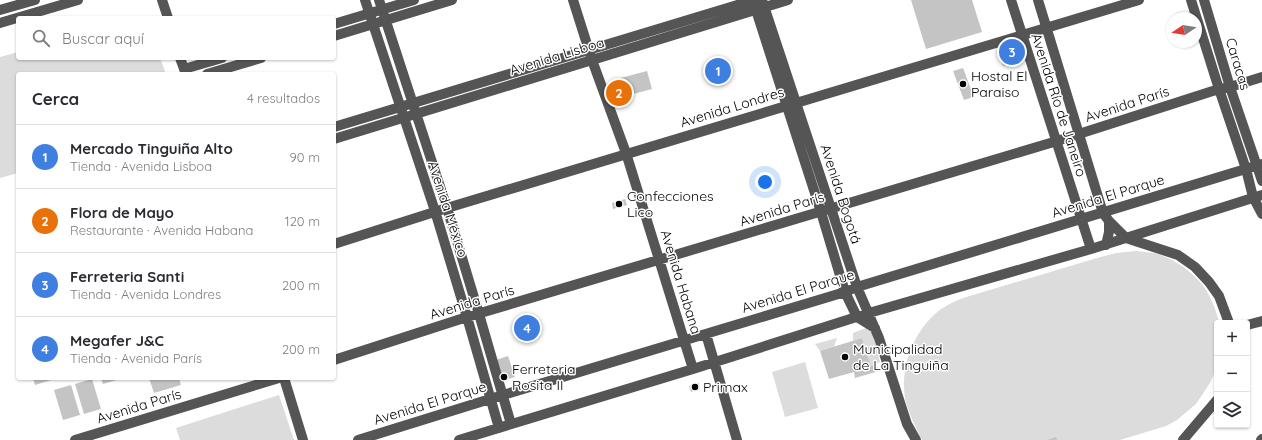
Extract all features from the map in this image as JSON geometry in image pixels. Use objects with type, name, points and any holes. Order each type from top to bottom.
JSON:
[{"type":"street","points":[[0,10],[35,0]]},
{"type":"street","points":[[21,16],[78,0]]},
{"type":"street","points":[[162,0],[167,16]]},
{"type":"street","name":"Avenida México","points":[[365,0],[435,211],[499,428]]},
{"type":"street","points":[[336,23],[369,14],[380,5],[414,0]]},
{"type":"street","points":[[336,35],[452,0]]},
{"type":"street","name":"Avenida Habana","points":[[573,0],[626,153],[693,369]]},
{"type":"street","name":"Avenida Lisboa","points":[[336,138],[403,118],[591,55],[757,3],[788,0]]},
{"type":"street","name":"Avenida Río de Janeiro","points":[[1011,0],[1091,249]]},
{"type":"street","name":"Avenida Río de Janeiro","points":[[1038,0],[1103,213],[1126,238]]},
{"type":"street","name":"Avenida Londres","points":[[336,243],[435,211],[626,153],[1138,0]]},
{"type":"street","points":[[1191,0],[1246,169],[1258,196],[1262,214]]},
{"type":"street","name":"Caracas","points":[[1204,0],[1230,87],[1260,164],[1262,181]]},
{"type":"street","name":"Avenida Bogotá","points":[[757,3],[826,210],[875,328],[907,424],[916,440]]},
{"type":"street","name":"Avenida México","points":[[380,5],[447,208],[511,424]]},
{"type":"street","points":[[0,22],[16,17]]},
{"type":"street","name":"Avenida Lisboa","points":[[336,126],[412,103],[591,55]]},
{"type":"street","points":[[181,60],[185,72],[217,60]]},
{"type":"street","points":[[214,72],[254,60]]},
{"type":"street","name":"Avenida París","points":[[336,359],[467,317],[1057,141],[1219,89],[1262,77]]},
{"type":"street","name":"Avenida El Parque","points":[[358,440],[706,334],[844,288],[857,287],[1260,164]]},
{"type":"street","points":[[459,440],[693,369],[869,313],[1106,245],[1258,196]]},
{"type":"street","name":"Avenida Bogotá","points":[[826,210],[844,288],[857,317]]},
{"type":"street","points":[[1106,245],[1109,232],[1109,221]]},
{"type":"street","points":[[1157,228],[1154,234],[1158,249]]},
{"type":"street","points":[[1126,238],[1178,255],[1195,268],[1209,282],[1219,296],[1228,320]]},
{"type":"street","points":[[857,317],[875,328]]},
{"type":"street","points":[[1250,324],[1262,321]]},
{"type":"street","points":[[706,334],[737,440]]},
{"type":"street","name":"Avenida París","points":[[75,440],[272,380]]},
{"type":"street","points":[[285,380],[304,440]]},
{"type":"street","points":[[1188,438],[1214,404]]},
{"type":"shaded area","points":[[16,53],[16,60],[161,60],[165,72],[16,72],[16,174],[0,178],[0,57]]},
{"type":"shaded area","points":[[1136,251],[1154,253],[1173,261],[1197,278],[1210,297],[1218,320],[1214,320],[1214,374],[1210,383],[1196,404],[1177,420],[1166,426],[1120,440],[922,440],[906,403],[904,379],[913,344],[919,333],[937,312],[963,298],[1116,253]]},
{"type":"shaded area","points":[[871,326],[880,362],[871,366],[862,338],[853,341],[853,333]]},
{"type":"shaded area","points":[[837,338],[834,347],[820,351],[815,344]]},
{"type":"shaded area","points":[[805,362],[818,408],[785,417],[772,372]]},
{"type":"shaded area","points":[[279,395],[294,440],[180,440],[176,428]]},
{"type":"building","points":[[911,0],[972,0],[982,32],[926,49]]},
{"type":"building","points":[[1014,50],[1018,61],[1003,66],[999,55]]},
{"type":"building","name":"Hostal El Paraiso","points":[[963,68],[974,97],[964,100],[953,71]]},
{"type":"building","points":[[647,71],[652,89],[618,98],[613,80]]},
{"type":"building","name":"Confecciones Lico","points":[[625,199],[627,205],[613,209],[612,203]]},
{"type":"building","points":[[527,313],[534,340],[527,342],[519,315]]},
{"type":"building","name":"Municipalidad de La Tinguiña","points":[[862,338],[871,366],[876,364],[879,371],[855,378],[854,372],[829,379],[820,351]]},
{"type":"building","points":[[508,356],[515,377],[504,380],[501,378],[496,360]]},
{"type":"building","points":[[34,380],[51,380],[35,385]]},
{"type":"building","points":[[92,380],[101,409],[84,414],[75,384]]},
{"type":"building","points":[[102,380],[116,380],[103,384]]},
{"type":"building","points":[[150,380],[180,380],[181,385],[154,393]]},
{"type":"building","name":"Primax","points":[[699,383],[700,389],[691,392],[689,386]]},
{"type":"building","points":[[71,385],[80,415],[63,420],[54,390]]},
{"type":"building","points":[[1056,437],[1057,440],[1047,440]]},
{"type":"place","name":"Ferreteria Santi","points":[[1012,52]]},
{"type":"place","name":"Mercado Tinguiña Alto","points":[[718,71]]},
{"type":"place","name":"Hostal El Paraiso","points":[[963,84]]},
{"type":"place","name":"Flora de Mayo","points":[[619,93]]},
{"type":"place","name":"Confecciones Lico","points":[[619,204]]},
{"type":"place","name":"Megafer J&C","points":[[527,328]]},
{"type":"place","name":"Municipalidad de La Tinguiña","points":[[845,357]]},
{"type":"place","name":"Ferreteria Rosita II","points":[[504,377]]},
{"type":"place","name":"Primax","points":[[695,387]]}]
